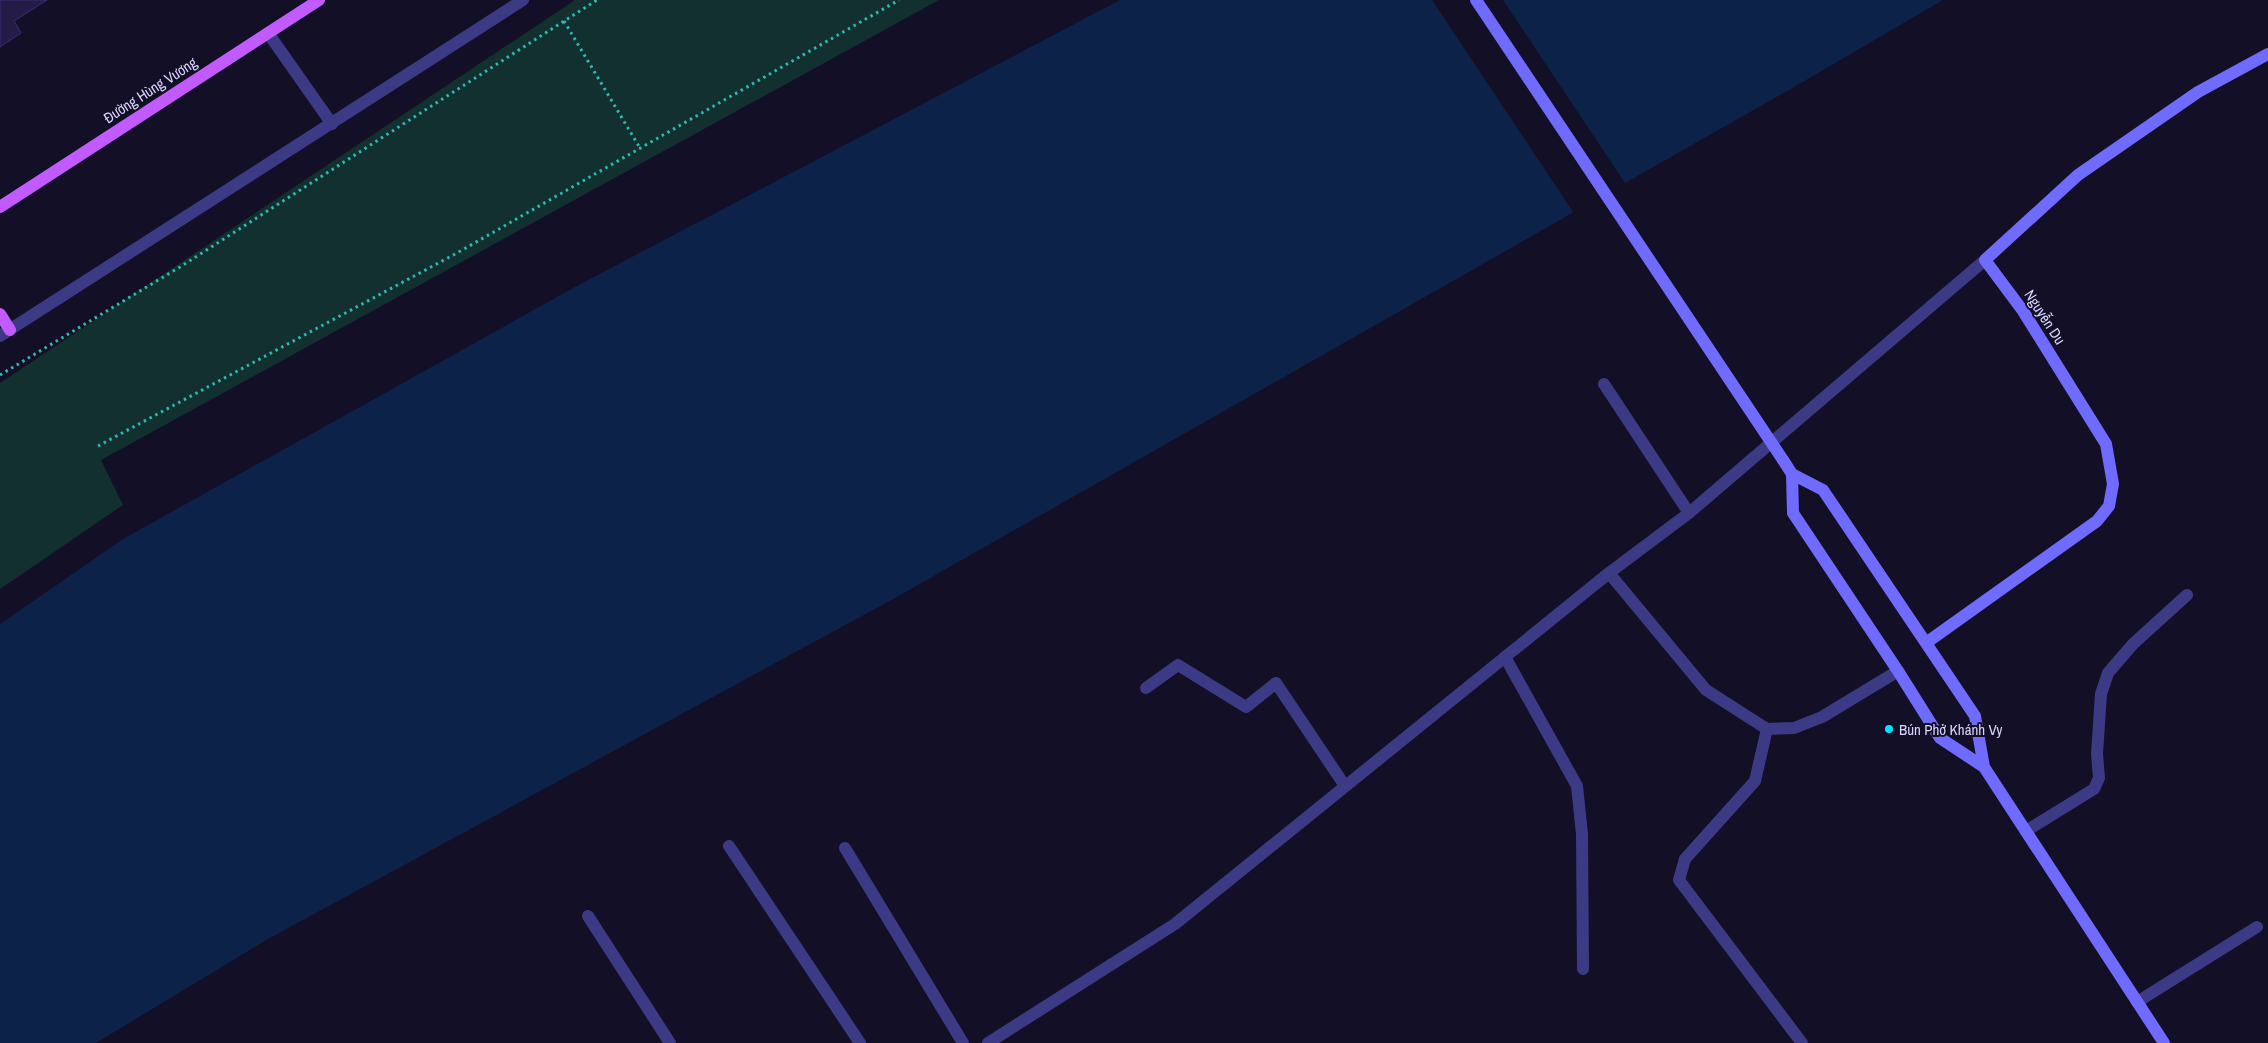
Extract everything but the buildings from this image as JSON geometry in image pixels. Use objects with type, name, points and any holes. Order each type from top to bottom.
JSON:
[{"type":"main road","name":"Đường Hùng Vương","points":[[0,207],[319,0]]},
{"type":"main road","points":[[1476,0],[1792,474],[1823,490],[1975,716],[1984,767],[2164,1043]]},
{"type":"main road","points":[[1985,260],[2078,176],[2198,92],[2268,54]]},
{"type":"main road","name":"Nguyễn Du","points":[[1926,643],[2097,521],[2109,506],[2113,484],[2106,444],[2023,311],[1985,260]]},
{"type":"main road","points":[[0,314],[5,333]]},
{"type":"main road","points":[[1792,474],[1793,513],[1940,738],[1984,767]]},
{"type":"street","points":[[5,333],[523,0]]},
{"type":"street","points":[[268,33],[332,124]]},
{"type":"street","points":[[988,1043],[1175,924],[1609,573],[1689,513],[1985,260]]},
{"type":"street","points":[[1604,384],[1689,513]]},
{"type":"street","points":[[1609,573],[1706,690],[1767,729],[1794,728],[1822,718],[1898,671]]},
{"type":"street","points":[[2026,831],[2094,789],[2099,778],[2097,754],[2101,694],[2108,673],[2133,644],[2187,595]]},
{"type":"street","points":[[1504,657],[1577,786],[1582,834],[1583,970]]},
{"type":"street","points":[[1146,688],[1178,665],[1246,707],[1276,683],[1345,786]]},
{"type":"street","points":[[1767,729],[1755,781],[1685,859],[1679,880],[1802,1043]]},
{"type":"street","points":[[729,846],[860,1043]]},
{"type":"street","points":[[846,848],[963,1043]]},
{"type":"street","points":[[588,916],[670,1043]]},
{"type":"street","points":[[2137,1002],[2257,927]]},
{"type":"path","points":[[0,375],[180,267],[597,0]]},
{"type":"path","points":[[98,446],[457,253],[899,0]]},
{"type":"path","points":[[564,21],[640,148]]},
{"type":"green space","points":[[575,0],[939,0],[101,460],[123,505],[0,589],[0,383]]},
{"type":"water","points":[[1120,0],[1943,0],[1789,90],[895,598],[268,939],[96,1043],[0,1043],[0,624],[123,539],[573,288]]},
{"type":"pier","points":[[1432,0],[1503,0],[1627,186],[1575,215]]},
{"type":"place","name":"Bún Phở Khánh Vy","points":[[1889,729]]}]
